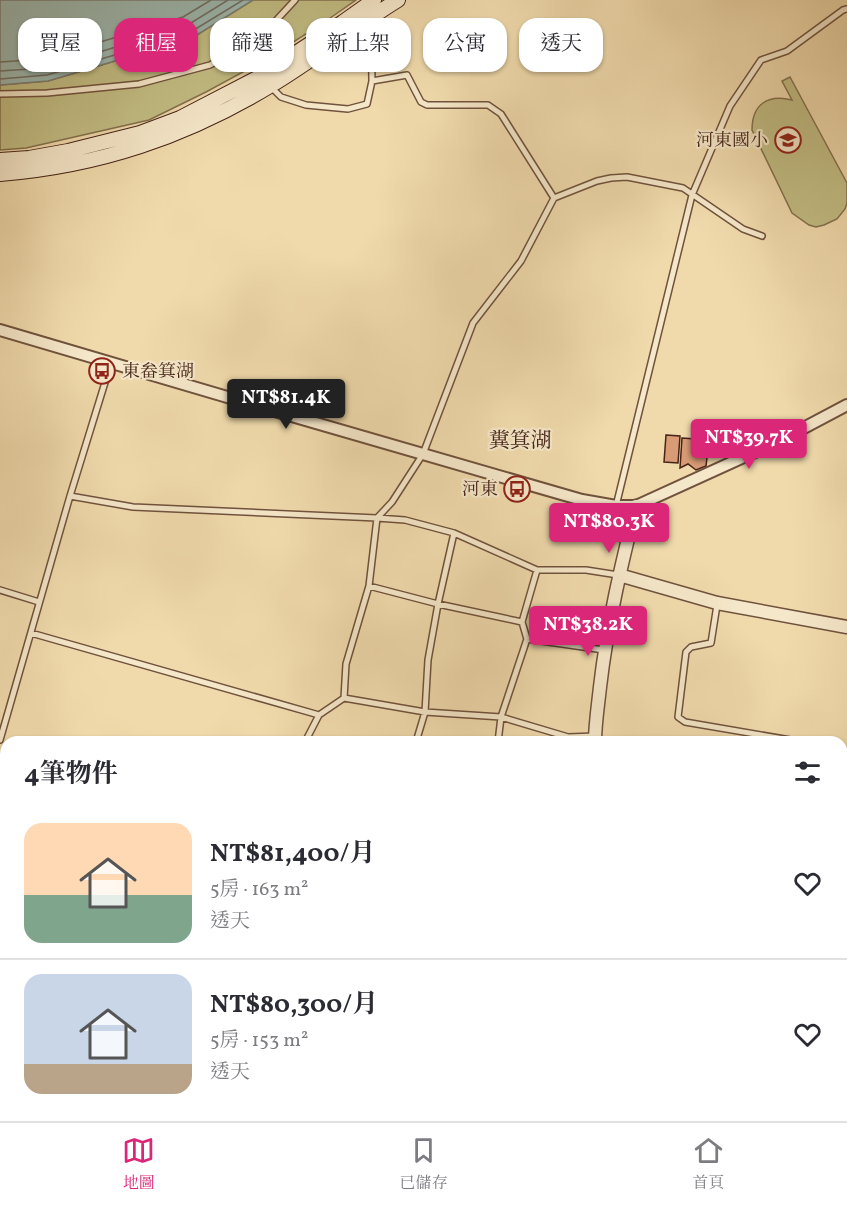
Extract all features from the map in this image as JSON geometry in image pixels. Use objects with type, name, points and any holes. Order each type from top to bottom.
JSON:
[{"type":"main road","points":[[0,174],[74,165],[146,146],[193,127],[270,86],[398,0]]},
{"type":"main road","points":[[0,160],[68,152],[140,133],[180,118],[261,76],[371,1]]},
{"type":"street","points":[[0,330],[582,500],[616,506],[636,506],[781,440],[847,405]]},
{"type":"street","points":[[595,736],[604,650],[636,506]]},
{"type":"street","points":[[620,575],[717,603],[847,627]]},
{"type":"lane","points":[[0,94],[47,93],[139,84],[210,65],[259,39],[295,0]]},
{"type":"lane","points":[[270,86],[281,98],[306,105],[348,109],[367,104],[372,81],[371,1]]},
{"type":"lane","points":[[616,506],[692,195],[730,106],[761,60],[787,51],[843,9],[847,9]]},
{"type":"lane","points":[[372,81],[407,75],[421,102],[427,105],[488,105],[501,114],[554,198]]},
{"type":"lane","points":[[344,698],[346,664],[369,586],[377,518],[392,502],[423,454],[473,323],[521,261],[554,198],[597,181],[621,177],[683,188],[743,230],[762,236]]},
{"type":"lane","points":[[1,736],[111,363]]},
{"type":"lane","points":[[70,496],[133,507],[405,520],[454,533],[537,570],[586,570],[620,575]]},
{"type":"lane","points":[[582,500],[628,539]]},
{"type":"lane","points":[[418,736],[425,712],[428,660],[438,603],[454,533]]},
{"type":"lane","points":[[499,736],[501,717],[527,639],[522,622],[537,570]]},
{"type":"lane","points":[[369,586],[522,622]]},
{"type":"lane","points":[[0,590],[39,602]]},
{"type":"lane","points":[[717,603],[711,643],[691,648],[686,652],[678,717],[685,722],[767,736]]},
{"type":"lane","points":[[31,633],[319,715]]},
{"type":"lane","points":[[527,639],[604,650]]},
{"type":"lane","points":[[308,736],[319,715],[344,698],[425,712],[501,717],[565,736]]},
{"type":"shaded area","points":[[253,0],[356,0],[330,18],[306,18],[306,34],[294,42],[294,18],[224,18]]},
{"type":"shaded area","points":[[210,27],[210,72],[243,72],[149,120],[26,148],[0,150],[0,85],[48,81],[78,72],[102,72],[102,65],[114,61],[114,72],[198,72],[198,34]]},
{"type":"shaded area","points":[[790,77],[847,183],[845,209],[837,219],[816,227],[792,213],[752,130],[755,114],[763,103],[776,98],[792,100],[782,81]]},
{"type":"water","points":[[0,0],[253,0],[224,18],[210,18],[210,27],[198,34],[198,18],[114,18],[114,61],[102,65],[102,18],[18,18],[18,72],[78,72],[48,81],[0,85]]},
{"type":"building","points":[[666,435],[680,436],[678,463],[664,462]]},
{"type":"building","points":[[682,438],[709,440],[706,466],[696,470],[688,464],[680,468]]},
{"type":"place","name":"河東國小","points":[[788,140]]},
{"type":"place","name":"東畚箕湖","points":[[102,371]]},
{"type":"place","name":"河東","points":[[517,489]]},
{"type":"district","name":"糞箕湖","points":[[520,440]]}]
